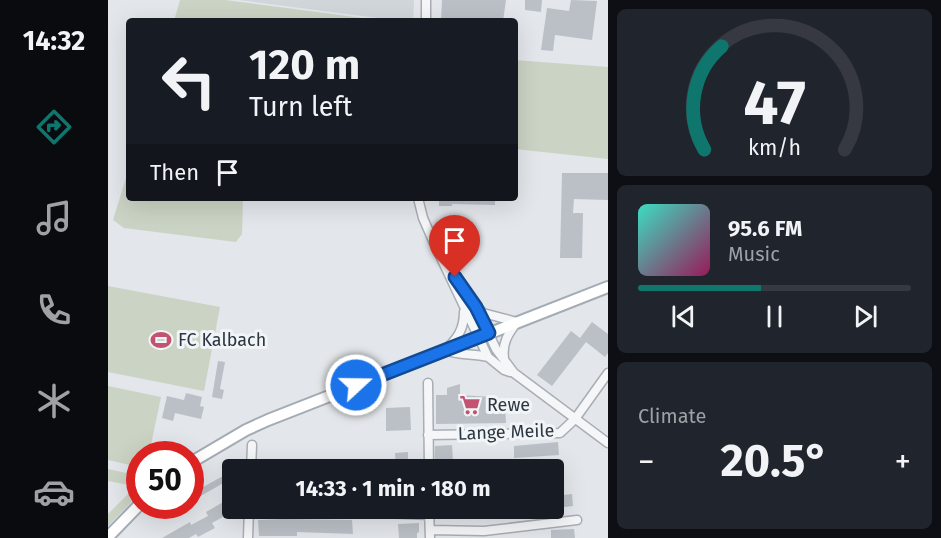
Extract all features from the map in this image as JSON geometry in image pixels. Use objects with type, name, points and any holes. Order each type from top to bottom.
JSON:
[{"type":"main road","points":[[204,455],[268,420],[608,287]]},
{"type":"main road","points":[[108,537],[126,518]]},
{"type":"street","points":[[426,0],[426,18]]},
{"type":"street","points":[[419,201],[423,218],[464,310],[514,373],[575,419],[608,373]]},
{"type":"street","points":[[444,262],[476,307],[483,313],[517,322],[503,348],[505,362]]},
{"type":"street","points":[[476,307],[488,357]]},
{"type":"street","points":[[464,310],[461,333],[445,350],[455,354],[471,353],[488,357],[504,370],[514,373]]},
{"type":"street","points":[[428,383],[429,459]]},
{"type":"street","name":"Lange Meile","points":[[428,435],[560,433],[575,419],[608,443]]},
{"type":"street","points":[[251,459],[252,445]]},
{"type":"street","points":[[248,538],[249,519]]},
{"type":"street","points":[[429,519],[430,534],[484,531],[577,520]]},
{"type":"shaded area","points":[[239,0],[414,0],[413,18],[378,18]]},
{"type":"green space","points":[[180,0],[225,0],[362,18],[175,18]]},
{"type":"green space","points":[[518,60],[608,67],[608,159],[518,149]]},
{"type":"green space","points":[[126,178],[126,201],[243,201],[242,234],[236,242],[124,228],[113,220]]},
{"type":"green space","name":"FC Kalbach","points":[[108,286],[220,307],[204,391],[108,372]]},
{"type":"green space","name":"FC Kalbach","points":[[108,386],[161,397],[152,441],[126,441],[126,464],[108,460]]},
{"type":"green space","points":[[108,469],[126,473],[126,484],[108,481]]},
{"type":"green space","points":[[126,496],[126,507],[108,526],[108,514]]},
{"type":"building","points":[[442,0],[506,0],[503,18],[441,18]]},
{"type":"building","points":[[525,0],[542,0],[541,12],[525,10]]},
{"type":"building","points":[[571,0],[597,1],[592,40],[555,35],[553,51],[541,50],[547,8],[569,11]]},
{"type":"building","points":[[562,173],[608,173],[608,200],[574,199],[573,213],[583,213],[582,258],[560,258]]},
{"type":"building","points":[[439,201],[495,201],[495,205],[439,206]]},
{"type":"building","points":[[592,322],[608,334],[608,353],[605,357],[586,342],[552,386],[537,375],[571,331],[580,338]]},
{"type":"building","points":[[218,361],[225,362],[220,389],[224,390],[222,399],[212,397]]},
{"type":"building","name":"Rewe","points":[[460,384],[460,395],[493,397],[505,405],[506,423],[436,424],[436,395],[447,395],[447,388]]},
{"type":"building","points":[[186,393],[202,397],[200,406],[204,407],[201,419],[175,413],[173,421],[162,418],[167,396],[184,400]]},
{"type":"building","points":[[410,407],[411,430],[386,431],[386,408]]},
{"type":"building","points":[[558,442],[559,455],[514,458],[514,446]]},
{"type":"building","points":[[452,445],[453,459],[435,459],[435,446]]},
{"type":"building","points":[[408,452],[408,459],[395,459],[395,453]]},
{"type":"building","points":[[222,477],[222,484],[204,494],[204,487]]},
{"type":"building","points":[[572,494],[573,506],[564,507],[564,495]]},
{"type":"building","points":[[222,503],[222,518],[212,523],[215,528],[198,537],[196,534],[189,538],[162,538],[190,522],[191,525],[204,519],[208,516],[206,512]]},
{"type":"building","points":[[258,520],[352,520],[353,534],[297,532],[297,536],[259,536]]},
{"type":"building","points":[[419,523],[417,538],[399,538],[398,524]]},
{"type":"building","points":[[574,529],[575,538],[551,538],[551,530]]},
{"type":"place","name":"FC Kalbach","points":[[161,340]]},
{"type":"place","name":"Rewe","points":[[470,405]]},
{"type":"route","points":[[356,385],[489,333],[476,307],[455,277]]}]
